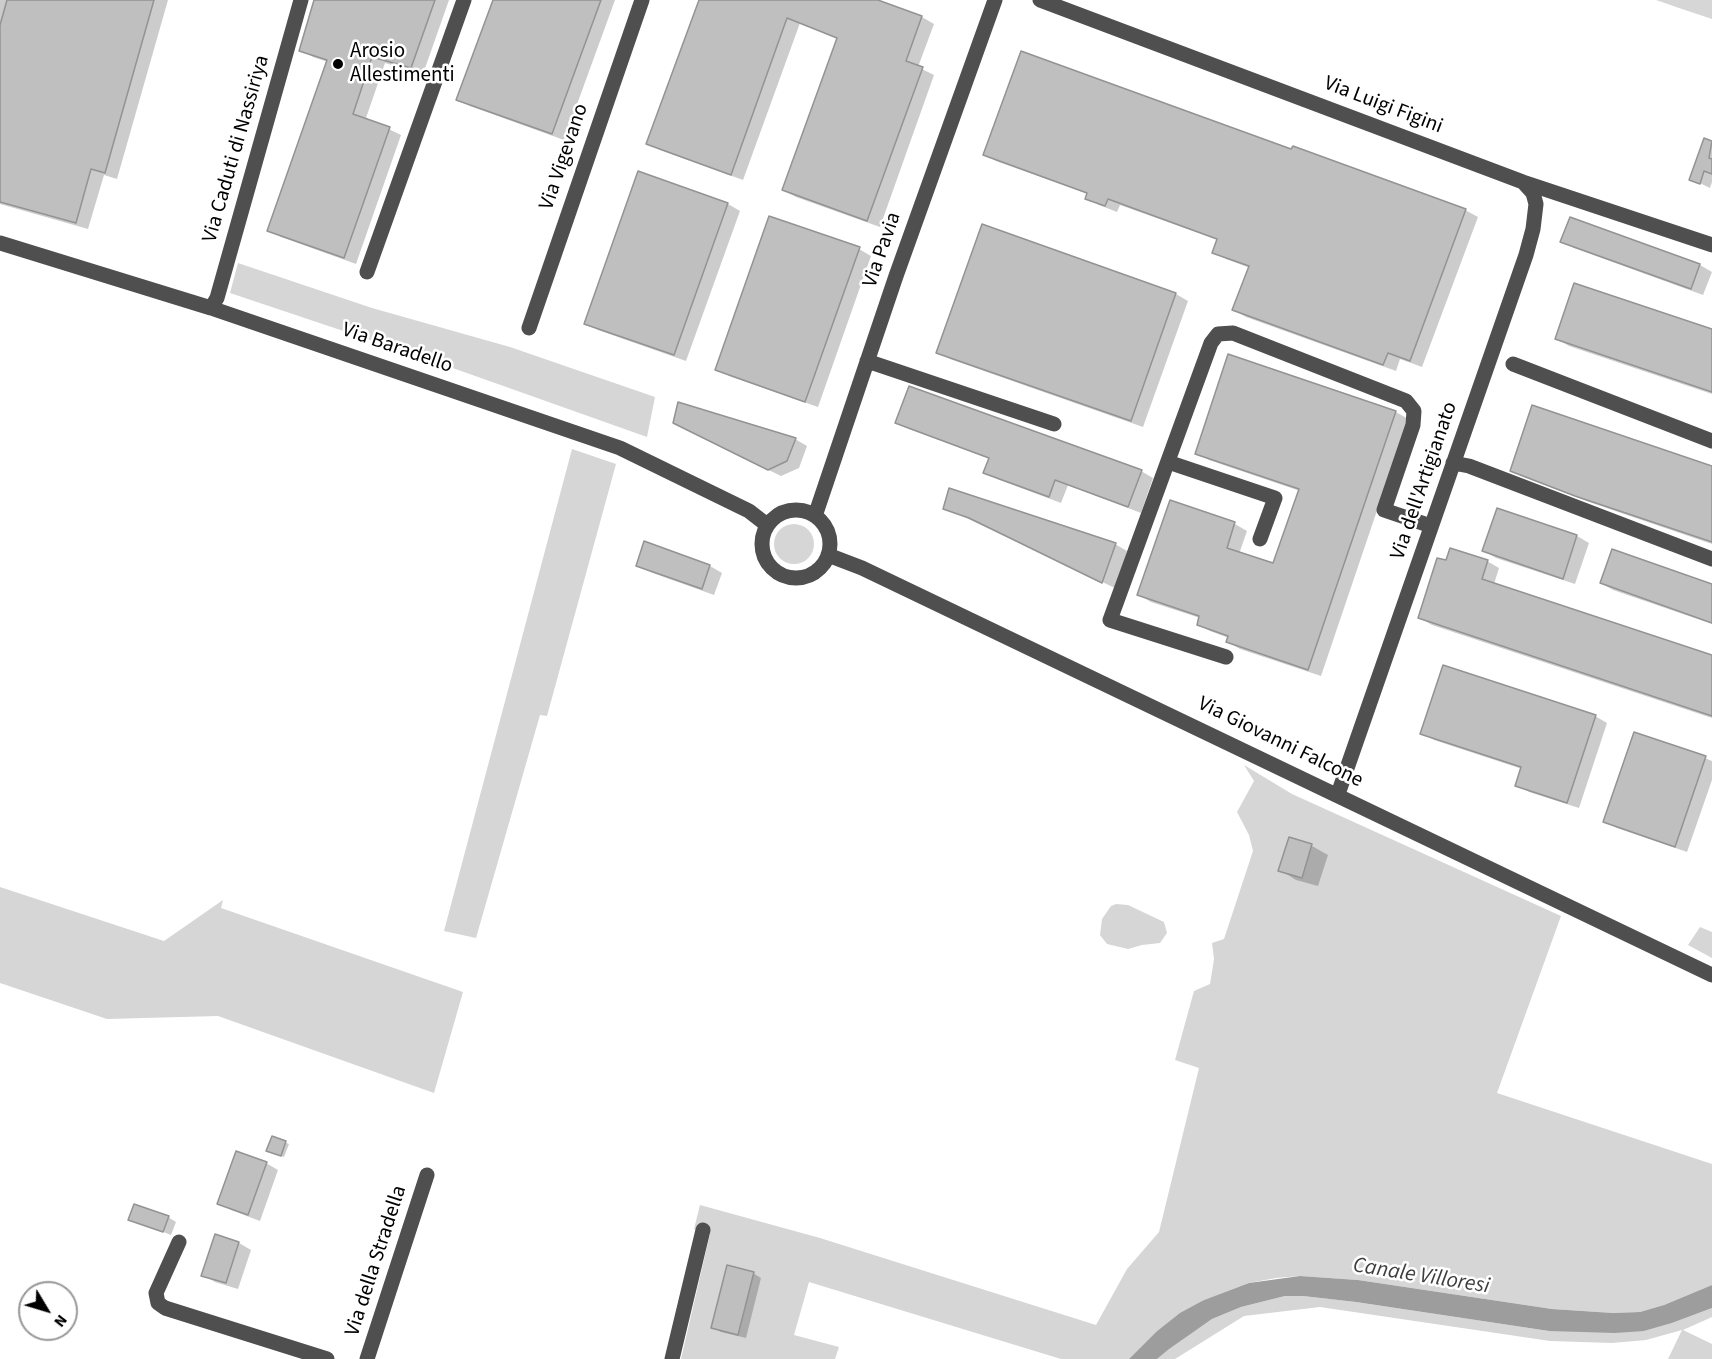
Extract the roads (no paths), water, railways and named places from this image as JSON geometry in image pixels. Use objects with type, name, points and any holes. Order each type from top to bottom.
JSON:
[{"type":"street","name":"Via Caduti di Nassiriya","points":[[211,308],[217,298],[301,0]]},
{"type":"street","points":[[367,272],[464,0]]},
{"type":"street","name":"Via Vigevano","points":[[529,328],[642,0]]},
{"type":"street","name":"Via Pavia","points":[[815,516],[867,361],[995,0]]},
{"type":"street","name":"Via Luigi Figini","points":[[1040,0],[1523,182],[1712,246]]},
{"type":"street","name":"Via dell'Artigianato","points":[[1338,794],[1526,255],[1533,229],[1536,204],[1533,193],[1523,182]]},
{"type":"street","name":"Via Baradello","points":[[0,243],[211,308],[620,448],[749,511],[767,525]]},
{"type":"street","points":[[1226,657],[1110,620],[1211,343],[1218,334],[1233,333],[1406,401],[1414,411],[1413,425],[1384,510],[1431,526]]},
{"type":"street","points":[[867,361],[1054,424]]},
{"type":"street","points":[[1513,364],[1712,441]]},
{"type":"street","points":[[1168,462],[1275,498],[1260,539]]},
{"type":"street","points":[[1453,463],[1470,466],[1712,559]]},
{"type":"street","points":[[805,511],[815,516],[823,523],[830,544],[823,565],[804,578],[792,579],[771,569],[761,548],[767,525],[784,512],[805,511]]},
{"type":"street","name":"Via Giovanni Falcone","points":[[828,555],[862,568],[1338,794],[1712,975]]},
{"type":"street","name":"Via della Stradella","points":[[367,1359],[427,1175]]},
{"type":"street","points":[[672,1359],[703,1230]]},
{"type":"street","points":[[179,1242],[156,1293],[158,1303],[165,1308],[327,1359]]},
{"type":"place","name":"Arosio Allestimenti","points":[[338,64]]},
{"type":"water label","name":"Canale Villoresi","points":[[1421,1277]]}]
